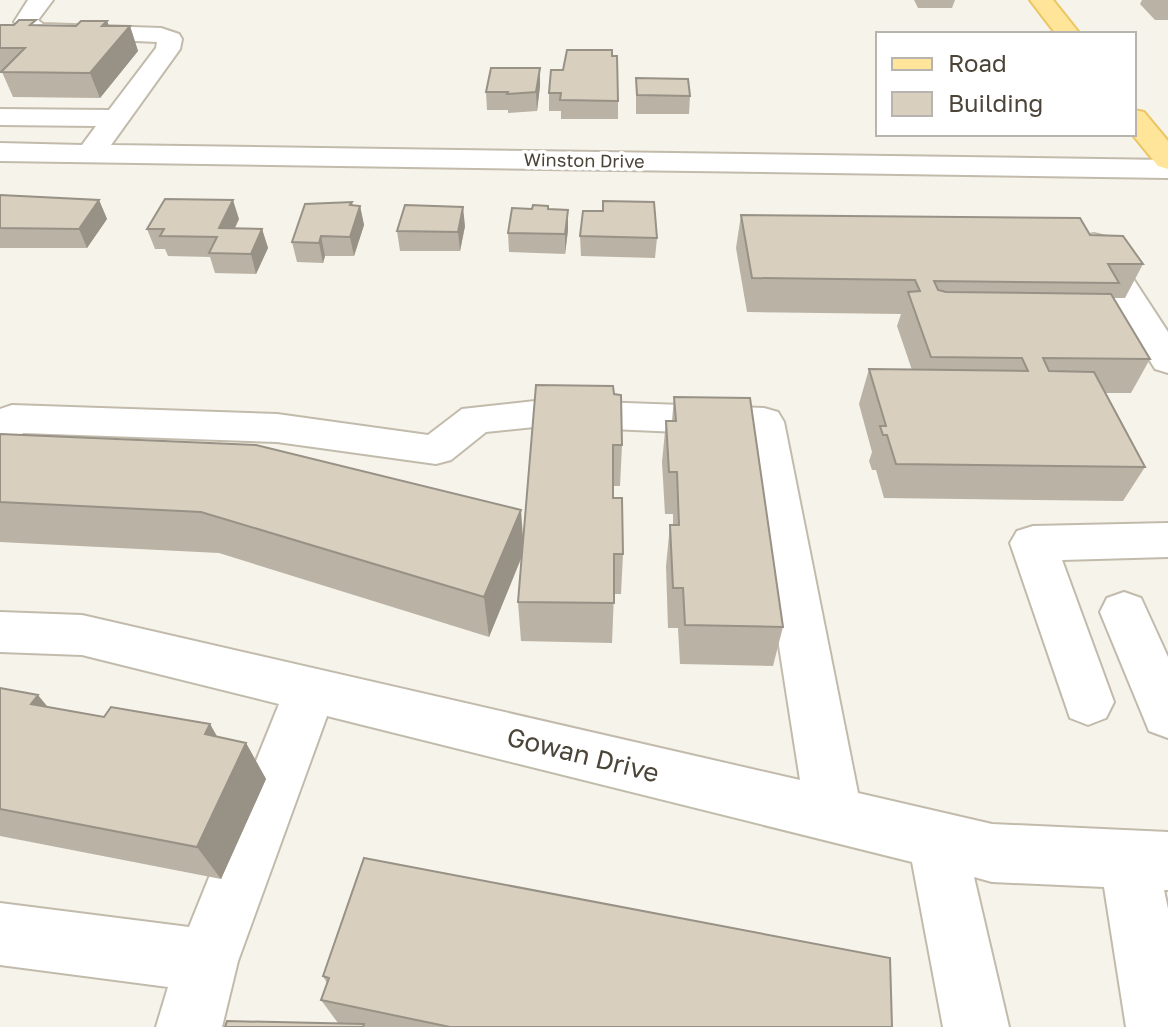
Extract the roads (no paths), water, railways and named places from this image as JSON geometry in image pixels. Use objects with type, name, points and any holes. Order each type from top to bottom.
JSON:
[{"type":"main road","points":[[1041,0],[1066,32]]},
{"type":"main road","points":[[1136,120],[1168,160]]},
{"type":"street","points":[[42,0],[32,8],[26,22],[37,31],[114,31],[161,35],[170,39],[168,49],[90,154]]},
{"type":"street","points":[[0,117],[116,118]]},
{"type":"street","name":"Winston Drive","points":[[0,152],[1168,169]]},
{"type":"street","points":[[1067,226],[1083,226],[1168,361]]},
{"type":"street","points":[[0,434],[12,419],[277,428],[436,450],[476,419],[544,413],[764,422],[834,816]]},
{"type":"street","points":[[1088,702],[1033,543],[1168,540]]},
{"type":"street","points":[[1124,612],[1168,715]]},
{"type":"street","name":"Gowan Drive","points":[[0,632],[82,635],[992,853],[1148,860]]},
{"type":"street","points":[[189,1027],[207,961],[311,690]]},
{"type":"street","points":[[937,841],[976,1027]]},
{"type":"street","points":[[1148,860],[1159,1027]]},
{"type":"street","points":[[0,934],[207,961]]}]
